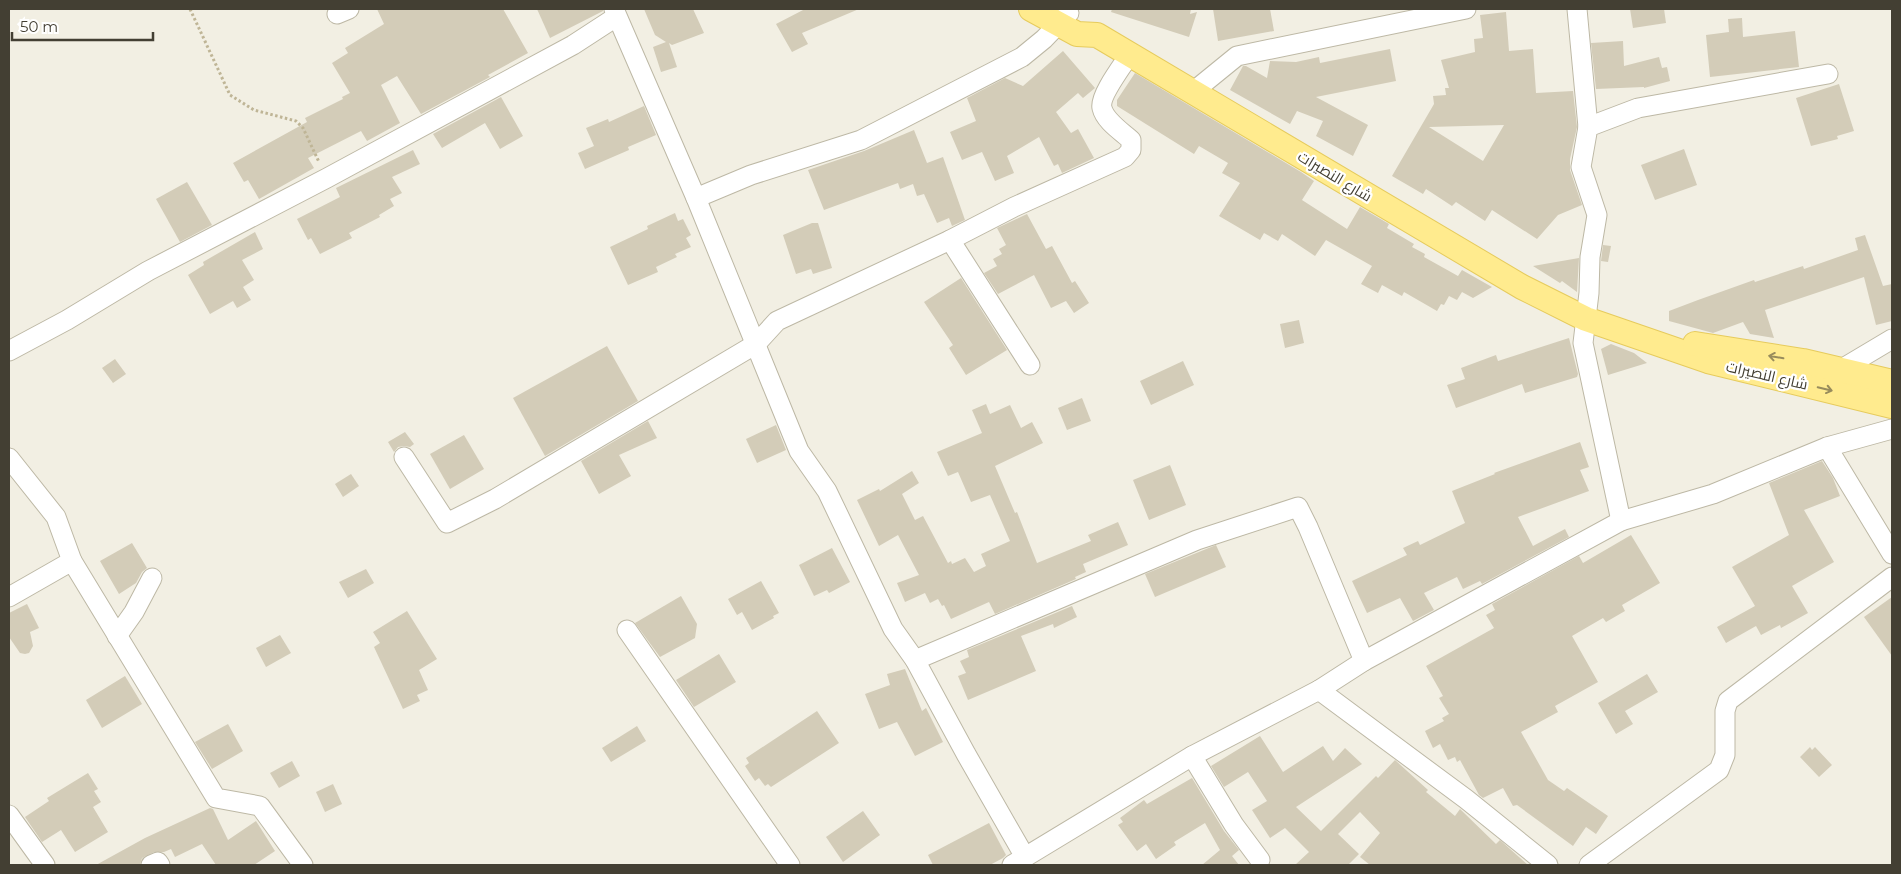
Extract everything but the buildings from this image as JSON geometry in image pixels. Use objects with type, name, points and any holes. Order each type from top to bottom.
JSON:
[{"type":"main road","points":[[1031,9],[1064,15]]},
{"type":"main road","name":"شارع النصيرات","points":[[1064,15],[1522,287],[1586,319],[1708,361],[1892,406]]},
{"type":"main road","name":"شارع النصيرات","points":[[1643,339],[1702,344],[1803,361],[1892,382]]},
{"type":"street","points":[[1194,91],[1237,56],[1466,9]]},
{"type":"street","points":[[1577,9],[1588,127],[1581,167],[1597,215],[1590,257],[1589,293],[1583,343],[1621,521]]},
{"type":"street","points":[[9,351],[67,320],[148,271],[327,178],[573,45],[615,13],[696,198],[799,451],[827,491],[893,629],[915,660],[966,754],[1018,861],[1192,756],[1319,690],[1364,661],[1621,521],[1713,494],[1827,447],[1892,429]]},
{"type":"street","points":[[696,198],[751,175],[861,140],[1022,57],[1034,48],[1064,15]]},
{"type":"street","points":[[404,458],[447,523],[494,499],[756,344],[777,321],[950,240],[1014,207],[1125,157],[1132,150],[1130,140],[1109,121],[1102,109],[1102,100],[1130,54]]},
{"type":"street","points":[[1588,127],[1638,108],[1828,74]]},
{"type":"street","points":[[950,240],[1030,365]]},
{"type":"street","points":[[1840,370],[1892,339]]},
{"type":"street","points":[[1827,447],[1892,554]]},
{"type":"street","points":[[9,458],[56,517],[72,561],[216,798],[260,806],[303,865]]},
{"type":"street","points":[[915,660],[1197,540],[1298,507],[1364,661]]},
{"type":"street","points":[[9,597],[72,561]]},
{"type":"street","points":[[1589,865],[1719,770],[1725,755],[1724,711],[1728,701],[1892,577]]},
{"type":"street","points":[[117,636],[134,612],[152,578]]},
{"type":"street","points":[[627,630],[790,865]]},
{"type":"street","points":[[1319,690],[1466,799],[1548,865]]},
{"type":"street","points":[[1192,756],[1234,825],[1260,860]]},
{"type":"street","points":[[9,815],[45,865]]},
{"type":"street","points":[[151,865],[158,862],[160,865]]},
{"type":"path","points":[[190,9],[230,95],[254,110],[296,121],[303,128],[327,178]]}]
